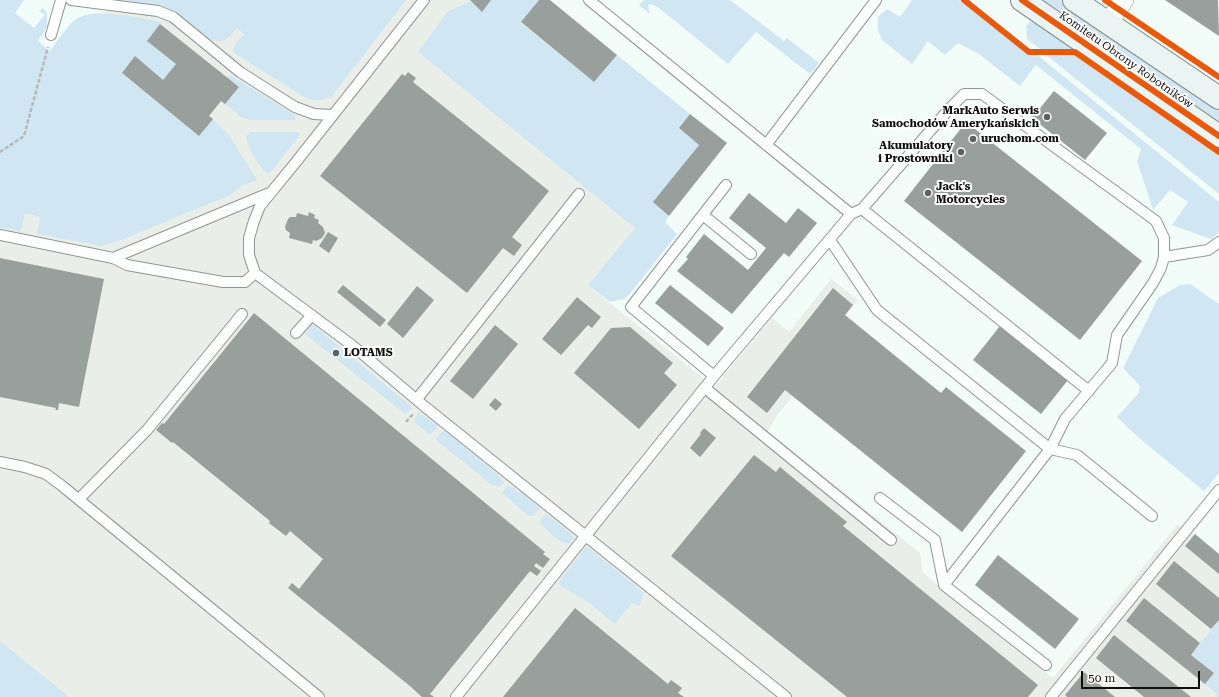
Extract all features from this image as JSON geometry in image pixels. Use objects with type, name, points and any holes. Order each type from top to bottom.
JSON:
[{"type":"street","name":"Komitetu Obrony Robotników","points":[[1022,0],[1219,136]]},
{"type":"street","name":"Komitetu Obrony Robotników","points":[[1074,0],[1219,98]]},
{"type":"street","points":[[1108,23],[1124,0]]},
{"type":"lane","points":[[52,35],[61,0]]},
{"type":"lane","points":[[71,0],[158,11],[173,17],[240,72],[295,107],[314,114],[332,115]]},
{"type":"lane","points":[[424,0],[260,206],[249,238],[249,255],[255,273],[352,346],[786,697]]},
{"type":"lane","points":[[589,0],[851,214]]},
{"type":"lane","points":[[766,145],[876,0]]},
{"type":"lane","points":[[456,697],[714,376],[851,214],[862,209],[964,94],[982,94],[1156,221],[1164,238],[1164,257],[1161,268],[1153,283],[1117,335],[1112,363],[1065,419],[1050,449],[944,585]]},
{"type":"lane","points":[[714,376],[631,307],[726,184]]},
{"type":"lane","points":[[113,258],[271,192]]},
{"type":"lane","points":[[417,400],[579,194]]},
{"type":"lane","points":[[862,209],[1089,391]]},
{"type":"lane","points":[[703,214],[751,254]]},
{"type":"lane","points":[[0,235],[113,258],[127,265],[223,282],[245,282],[255,273]]},
{"type":"lane","points":[[830,240],[877,310],[1050,449],[1077,455],[1152,516]]},
{"type":"lane","points":[[1164,257],[1208,250],[1219,242]]},
{"type":"lane","points":[[79,499],[147,430],[242,314]]},
{"type":"lane","points":[[296,333],[312,315]]},
{"type":"lane","points":[[705,388],[891,540]]},
{"type":"lane","points":[[0,462],[25,467],[46,474],[79,499],[319,697]]},
{"type":"lane","points":[[1051,697],[1219,490]]},
{"type":"lane","points":[[880,498],[935,540],[944,585],[1046,665]]},
{"type":"path","points":[[0,152],[24,136],[52,35]]},
{"type":"shaded area","points":[[0,0],[24,0],[15,13],[34,28],[45,15],[39,11],[43,8],[47,13],[47,26],[38,41],[50,51],[68,27],[75,20],[83,16],[104,13],[162,22],[147,41],[176,64],[163,80],[135,57],[122,74],[199,136],[213,119],[229,135],[257,180],[242,186],[230,195],[121,240],[101,246],[37,234],[40,217],[25,213],[21,231],[0,227]]},
{"type":"shaded area","name":"LOTAMS","points":[[109,0],[470,0],[447,12],[418,52],[636,228],[588,285],[715,388],[772,318],[789,332],[831,279],[858,300],[785,390],[793,396],[778,414],[768,431],[920,553],[923,573],[1053,678],[1178,524],[1194,535],[1195,534],[1219,554],[1219,620],[1191,655],[1214,673],[1217,694],[1215,697],[0,697],[0,163],[105,18]]},
{"type":"shaded area","points":[[122,0],[406,0],[332,96],[322,100],[316,100],[306,98],[234,53],[233,50],[236,43],[244,34],[237,28],[223,41],[211,40],[176,12],[164,6]]},
{"type":"shaded area","points":[[491,0],[539,0],[521,23],[594,82],[617,55],[690,114],[679,128],[699,145],[654,202],[669,216],[665,222],[677,234],[629,295],[624,299],[610,302],[588,285],[635,228],[418,52],[447,12],[470,1],[482,11]]},
{"type":"shaded area","points":[[644,0],[730,0],[784,41],[787,38],[819,63],[810,74],[756,32],[728,64],[659,8],[651,4],[648,5],[650,14],[639,5]]},
{"type":"shaded area","points":[[912,0],[959,0],[1029,54],[1036,54],[1219,202],[1219,232],[1211,239],[1172,225],[1188,202],[1170,190],[1153,210],[1137,161],[1141,149],[1036,65],[1020,86],[979,54],[958,43],[945,55],[928,41],[912,64],[882,40],[878,30],[878,17],[887,9],[900,17]]},
{"type":"shaded area","points":[[1037,0],[1061,0],[1219,107],[1219,126]]},
{"type":"shaded area","points":[[1030,21],[1049,31],[1219,149],[1076,50],[1040,49],[1027,39],[1026,27]]},
{"type":"shaded area","points":[[1045,54],[1074,55],[1219,156],[1219,194]]},
{"type":"shaded area","points":[[230,75],[295,115],[296,119],[249,120],[240,116],[225,104],[227,78]]},
{"type":"shaded area","points":[[250,132],[298,132],[300,135],[269,174],[258,163],[246,141],[246,137]]},
{"type":"shaded area","points":[[1190,284],[1219,304],[1219,473],[1204,491],[1139,438],[1117,417],[1138,394],[1140,386],[1123,368],[1158,298],[1180,285]]},
{"type":"shaded area","points":[[312,324],[413,408],[405,414],[305,334]]},
{"type":"shaded area","points":[[418,412],[437,425],[438,427],[430,435],[414,422]]},
{"type":"shaded area","points":[[443,431],[445,431],[497,474],[504,482],[500,487],[492,485],[435,439]]},
{"type":"shaded area","points":[[508,485],[513,487],[518,493],[521,491],[540,509],[533,516],[529,516],[502,493]]},
{"type":"shaded area","points":[[546,514],[570,533],[574,538],[570,543],[562,542],[540,523],[540,520]]},
{"type":"shaded area","points":[[586,547],[644,593],[639,606],[632,603],[615,624],[584,599],[561,587],[559,584],[560,580]]},
{"type":"shaded area","points":[[1219,620],[1219,697],[1215,697],[1217,694],[1205,684],[1214,673],[1191,655]]},
{"type":"shaded area","points":[[0,641],[69,697],[0,697]]},
{"type":"building","points":[[470,0],[491,0],[482,12]]},
{"type":"building","points":[[539,0],[550,0],[617,55],[594,82],[521,22]]},
{"type":"building","points":[[1165,0],[1218,0],[1219,36]]},
{"type":"building","points":[[160,24],[239,87],[225,104],[221,101],[209,116],[213,119],[199,136],[122,73],[135,56],[163,80],[176,64],[147,41]]},
{"type":"building","points":[[408,72],[416,78],[413,82],[549,191],[512,237],[522,245],[514,256],[503,248],[467,293],[320,176],[402,74],[405,76]]},
{"type":"building","points":[[1054,91],[1107,133],[1085,160],[1032,118]]},
{"type":"building","points":[[690,114],[727,143],[669,216],[653,202],[699,145],[679,128]]},
{"type":"building","points":[[966,122],[1142,261],[1080,340],[904,201]]},
{"type":"building","points":[[749,193],[786,223],[798,208],[817,223],[789,257],[784,253],[732,314],[677,271],[688,259],[686,257],[704,234],[748,270],[766,248],[729,218]]},
{"type":"building","points":[[309,212],[315,215],[314,218],[319,220],[318,223],[323,227],[325,233],[322,238],[316,241],[313,240],[312,244],[289,238],[290,233],[285,227],[288,219],[290,217],[296,217],[297,213],[308,216]]},
{"type":"building","points":[[328,232],[338,238],[329,253],[319,246]]},
{"type":"building","points":[[0,258],[104,279],[79,407],[59,403],[58,410],[55,410],[56,408],[0,397]]},
{"type":"building","points":[[343,285],[386,320],[380,327],[337,292]]},
{"type":"building","points":[[670,285],[724,328],[708,346],[655,303]]},
{"type":"building","points":[[417,286],[434,300],[403,338],[387,324]]},
{"type":"building","points":[[833,288],[853,305],[845,315],[941,393],[946,387],[1026,451],[962,532],[785,390],[767,413],[747,397]]},
{"type":"building","points":[[577,297],[601,317],[592,328],[588,325],[561,355],[542,339]]},
{"type":"building","points":[[254,313],[545,552],[543,554],[550,559],[543,568],[536,563],[534,566],[541,571],[537,576],[530,571],[430,694],[434,697],[422,697],[288,588],[292,583],[299,589],[323,559],[290,531],[286,536],[269,523],[270,521],[173,442],[172,443],[156,430],[162,423],[164,424]]},
{"type":"building","points":[[495,325],[518,344],[473,399],[450,381]]},
{"type":"building","points":[[1000,326],[1068,380],[1041,414],[973,360]]},
{"type":"building","points":[[630,327],[673,363],[664,373],[677,385],[639,429],[574,373],[611,328]]},
{"type":"building","points":[[495,398],[502,404],[496,411],[489,405]]},
{"type":"building","points":[[704,428],[716,438],[700,457],[690,448]]},
{"type":"building","points":[[754,455],[776,472],[780,467],[847,522],[843,526],[1038,685],[1028,697],[847,697],[671,556]]},
{"type":"building","points":[[1195,534],[1219,554],[1219,574],[1185,546]]},
{"type":"building","points":[[998,555],[1079,619],[1055,649],[975,585]]},
{"type":"building","points":[[1174,561],[1219,598],[1219,620],[1211,629],[1156,584]]},
{"type":"building","points":[[1144,598],[1200,643],[1191,655],[1214,673],[1205,684],[1126,621]]},
{"type":"building","points":[[575,608],[668,684],[671,680],[682,688],[678,693],[684,697],[503,697]]},
{"type":"building","points":[[1114,635],[1191,697],[1144,697],[1096,658]]},
{"type":"building","points":[[1084,672],[1115,697],[1067,697],[1065,695]]},
{"type":"cycle path","points":[[964,0],[1029,52],[1075,52],[1219,152]]},
{"type":"cycle path","points":[[1022,0],[1219,136]]},
{"type":"cycle path","points":[[1105,0],[1219,77]]},
{"type":"place","name":"MarkAuto Serwis Samochodów Amerykańskich","points":[[1047,117]]},
{"type":"place","name":"uruchom.com","points":[[973,139]]},
{"type":"place","name":"Akumulatory i Prostowniki","points":[[961,152]]},
{"type":"place","name":"Jack's Motorcycles","points":[[928,193]]},
{"type":"place","name":"LOTAMS","points":[[336,353]]}]
